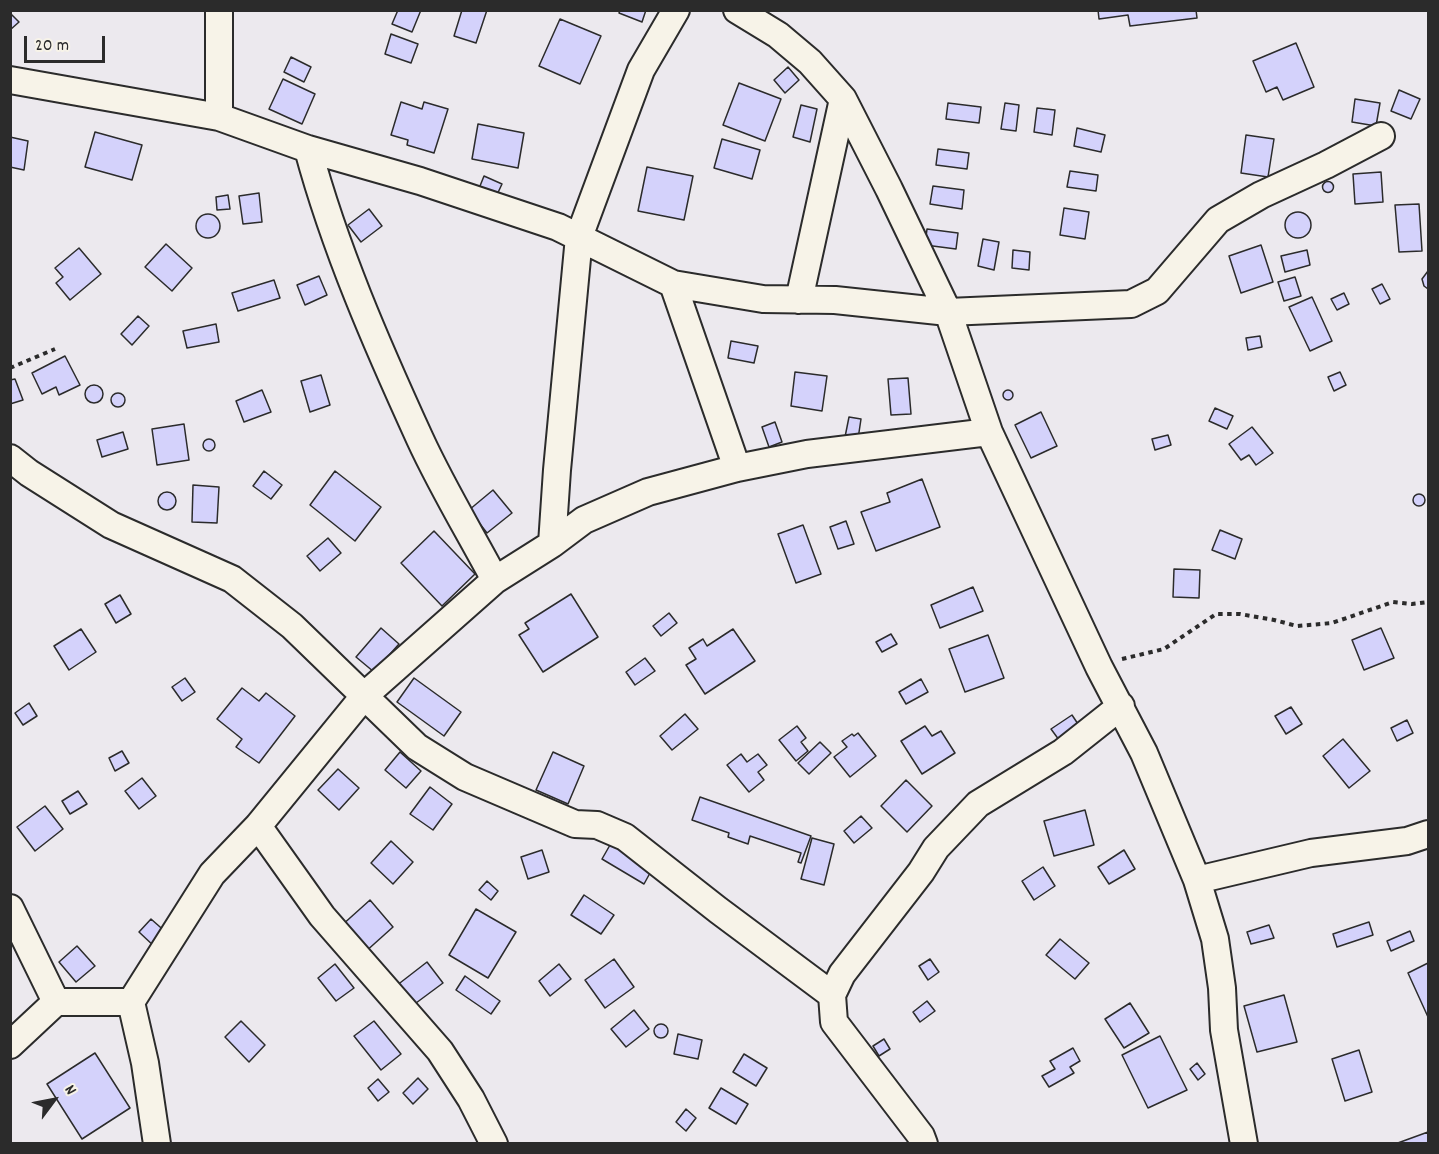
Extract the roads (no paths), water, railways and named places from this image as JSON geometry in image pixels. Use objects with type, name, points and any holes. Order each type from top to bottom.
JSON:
[{"type":"street","points":[[219,10],[219,117]]},
{"type":"street","points":[[552,544],[579,237],[641,70],[676,10]]},
{"type":"street","points":[[737,10],[778,35],[810,62],[843,99],[948,312],[989,432],[1099,667],[1144,753],[1197,880],[1215,939],[1222,988],[1224,1030],[1245,1143]]},
{"type":"street","points":[[10,80],[219,117],[308,149],[420,181],[558,227],[673,284],[763,299],[836,300],[948,312],[1131,304],[1157,291],[1218,220],[1261,195],[1381,136]]},
{"type":"street","points":[[800,300],[843,99]]},
{"type":"street","points":[[308,149],[320,195],[357,292],[416,430],[495,580]]},
{"type":"street","points":[[673,284],[737,468]]},
{"type":"street","points":[[157,1143],[145,1063],[132,1002],[212,874],[258,826],[365,696],[495,580],[552,544],[584,520],[648,492],[737,468],[807,454],[989,432]]},
{"type":"street","points":[[10,458],[29,473],[111,525],[232,579],[292,626],[417,747],[465,777],[575,824],[597,825],[626,837],[709,903],[832,995]]},
{"type":"street","points":[[924,1143],[834,1022],[832,995],[842,974],[921,872],[936,848],[978,804],[1062,752],[1121,706]]},
{"type":"street","points":[[258,826],[322,916],[440,1051],[471,1099],[494,1143]]},
{"type":"street","points":[[1197,880],[1311,853],[1407,841],[1428,834]]},
{"type":"street","points":[[10,908],[56,1002]]},
{"type":"street","points":[[10,1045],[56,1002],[132,1002]]}]
